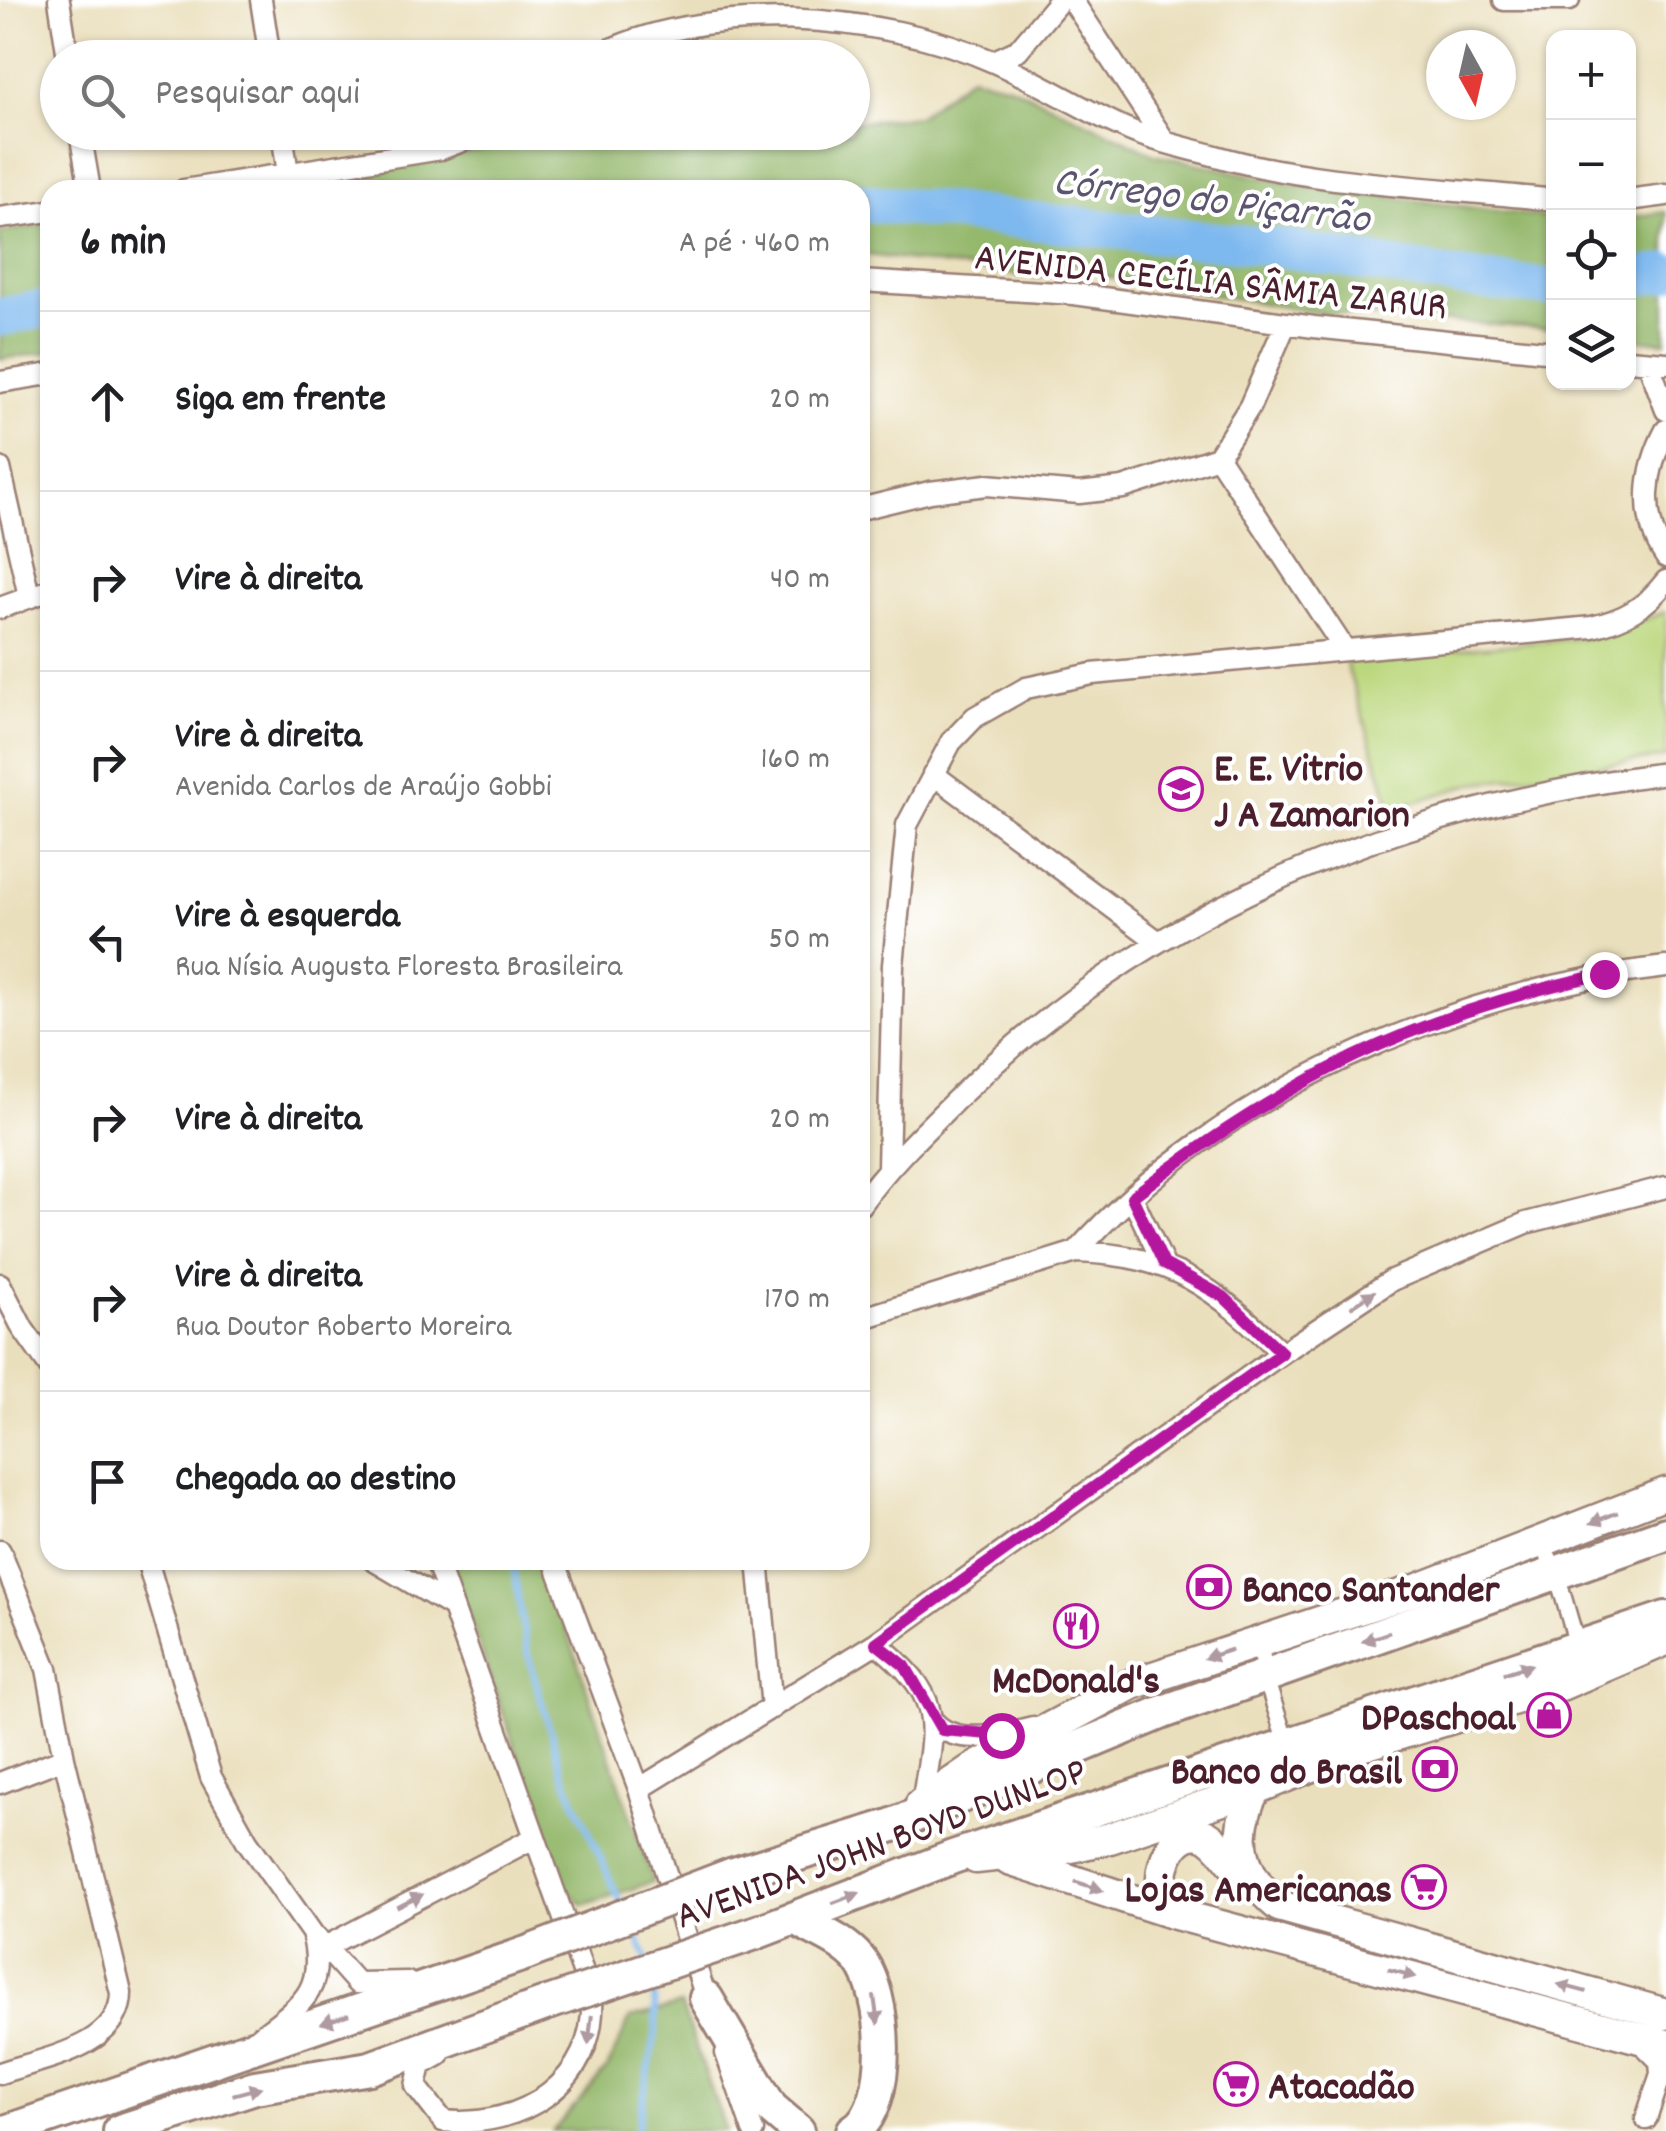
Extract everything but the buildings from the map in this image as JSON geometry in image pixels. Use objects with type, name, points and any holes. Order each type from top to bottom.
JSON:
[{"type":"main road","name":"AVENIDA JOHN BOYD DUNLOP","points":[[890,1826],[1058,1721],[1132,1684],[1542,1543],[1666,1494]]},
{"type":"main road","name":"AVENIDA JOHN BOYD DUNLOP","points":[[8,2131],[469,1974],[731,1875],[890,1826],[1163,1712],[1666,1534]]},
{"type":"main road","name":"AVENIDA JOHN BOYD DUNLOP","points":[[120,2131],[255,2087],[370,2068],[755,1933],[953,1857],[1291,1758],[1584,1662],[1666,1618]]},
{"type":"main road","points":[[1584,1662],[1666,1640]]},
{"type":"main road","points":[[953,1857],[1063,1849],[1110,1838],[1255,1790],[1291,1758]]},
{"type":"main road","points":[[1253,1881],[1242,1860],[1242,1823],[1255,1790]]},
{"type":"main road","points":[[1172,1913],[1162,1886],[1163,1865],[1174,1843],[1202,1834],[1253,1881],[1298,1914],[1666,2014]]},
{"type":"main road","points":[[996,1856],[1172,1913],[1666,2045]]},
{"type":"main road","points":[[794,1918],[848,1948],[871,1980],[882,2066],[871,2115],[853,2131]]},
{"type":"main road","points":[[706,1998],[771,2108],[798,2131]]},
{"type":"street","points":[[59,0],[65,40]]},
{"type":"street","points":[[261,0],[267,40]]},
{"type":"street","points":[[994,61],[1018,50],[1060,0]]},
{"type":"street","points":[[1072,0],[1164,140]]},
{"type":"street","points":[[1504,0],[1569,0]]},
{"type":"street","points":[[627,40],[649,28],[728,16],[866,24],[926,37],[994,61],[1133,132],[1257,166],[1546,199]]},
{"type":"street","points":[[83,150],[88,180]]},
{"type":"street","points":[[285,150],[288,174]]},
{"type":"street","points":[[249,180],[435,150]]},
{"type":"street","points":[[1636,199],[1666,194]]},
{"type":"street","points":[[0,218],[40,212]]},
{"type":"street","name":"AVENIDA CECÍLIA SÂMIA ZARUR","points":[[870,282],[1074,294],[1286,323],[1546,351]]},
{"type":"street","points":[[870,507],[930,492],[987,485],[1079,494],[1123,488],[1218,457],[1250,406],[1286,323]]},
{"type":"street","points":[[1648,362],[1666,410]]},
{"type":"street","points":[[0,382],[40,376]]},
{"type":"street","points":[[1666,430],[1648,473],[1654,531],[1666,557]]},
{"type":"street","points":[[1218,457],[1345,650]]},
{"type":"street","points":[[0,468],[4,492],[40,593],[0,608]]},
{"type":"street","points":[[888,1166],[893,965],[907,826],[933,774],[975,716],[1026,688],[1092,674],[1592,627],[1621,620],[1642,608],[1666,581]]},
{"type":"street","points":[[870,1191],[888,1166],[1025,1036],[1156,940],[1310,866],[1429,822],[1561,789],[1666,773]]},
{"type":"street","points":[[933,774],[1156,940]]},
{"type":"street","points":[[1076,1252],[1132,1197],[1221,1130],[1313,1075],[1377,1044],[1498,998],[1604,974],[1666,966]]},
{"type":"street","points":[[639,1790],[876,1643],[1282,1353],[1392,1280],[1466,1245],[1574,1207],[1666,1187]]},
{"type":"street","points":[[1132,1197],[1164,1264]]},
{"type":"street","points":[[870,1316],[1076,1252],[1107,1253],[1164,1264],[1224,1297],[1282,1353]]},
{"type":"street","points":[[0,1284],[40,1354]]},
{"type":"street","points":[[1542,1543],[1557,1575],[1584,1662]]},
{"type":"street","points":[[0,1551],[47,1669],[64,1758],[121,1994],[116,2021],[108,2029],[84,2044],[0,2074]]},
{"type":"street","points":[[150,1570],[211,1777],[246,1842],[318,1943],[356,1983],[393,1984],[469,1974]]},
{"type":"street","points":[[389,1570],[450,1605]]},
{"type":"street","points":[[439,1570],[592,1997],[593,2031],[572,2074],[542,2100],[471,2124],[442,2121],[422,2100],[416,2072],[420,2065],[503,2020]]},
{"type":"street","points":[[558,1570],[639,1790],[753,2131]]},
{"type":"street","points":[[759,1570],[772,1708]]},
{"type":"street","points":[[1260,1640],[1265,1676],[1291,1758]]},
{"type":"street","points":[[876,1643],[914,1678],[942,1730],[984,1736],[1058,1721]]},
{"type":"street","points":[[922,1804],[935,1723]]},
{"type":"street","points":[[0,1783],[64,1758]]},
{"type":"street","points":[[318,1943],[532,1838]]},
{"type":"street","points":[[240,2051],[302,2004],[316,1976],[318,1943]]},
{"type":"street","points":[[1636,2037],[1660,2061],[1661,2074],[1646,2119]]},
{"type":"street","points":[[1627,2131],[1666,2102]]},
{"type":"green space","points":[[970,76],[1009,85],[1154,154],[1297,185],[1546,217],[1546,328],[1315,312],[1111,278],[1073,263],[1038,278],[870,255],[870,180],[330,180],[481,150],[870,150],[870,121],[918,116]]},
{"type":"green space","points":[[1666,212],[1666,342],[1636,339],[1636,216]]},
{"type":"green space","points":[[40,226],[40,353],[0,359],[0,232]]},
{"type":"green space","points":[[1666,612],[1666,757],[1475,783],[1392,809],[1345,660],[1593,637]]},
{"type":"green space","points":[[453,1570],[546,1570],[653,1882],[583,1905],[564,1887]]},
{"type":"green space","points":[[681,2005],[726,2131],[553,2131],[608,2067],[630,2018]]},
{"type":"waterway","name":"Córrego do Piçarrão","points":[[870,203],[1280,248],[1464,279],[1546,287]]},
{"type":"waterway","name":"Córrego do Piçarrão","points":[[1636,278],[1666,272]]},
{"type":"waterway","name":"Córrego do Piçarrão","points":[[0,317],[40,310]]},
{"type":"waterway","points":[[514,1570],[527,1651],[562,1771],[621,1904]]},
{"type":"waterway","points":[[631,1924],[647,1958]]},
{"type":"waterway","points":[[637,2131],[656,2031],[653,1979]]},
{"type":"place","name":"E. E. Vitrio J A Zamarion","points":[[1181,789]]},
{"type":"place","name":"Banco Santander","points":[[1209,1587]]},
{"type":"place","name":"McDonald's","points":[[1076,1626]]},
{"type":"place","name":"DPaschoal","points":[[1549,1715]]},
{"type":"place","name":"Banco do Brasil","points":[[1435,1769]]},
{"type":"place","name":"Lojas Americanas","points":[[1424,1887]]},
{"type":"place","name":"Atacadão","points":[[1236,2084]]},
{"type":"route","points":[[1001,1735],[967,1736],[942,1730],[905,1666],[876,1643],[1282,1353],[1224,1297],[1164,1264],[1132,1197],[1221,1130],[1313,1075],[1377,1044],[1498,998],[1604,974]]}]
